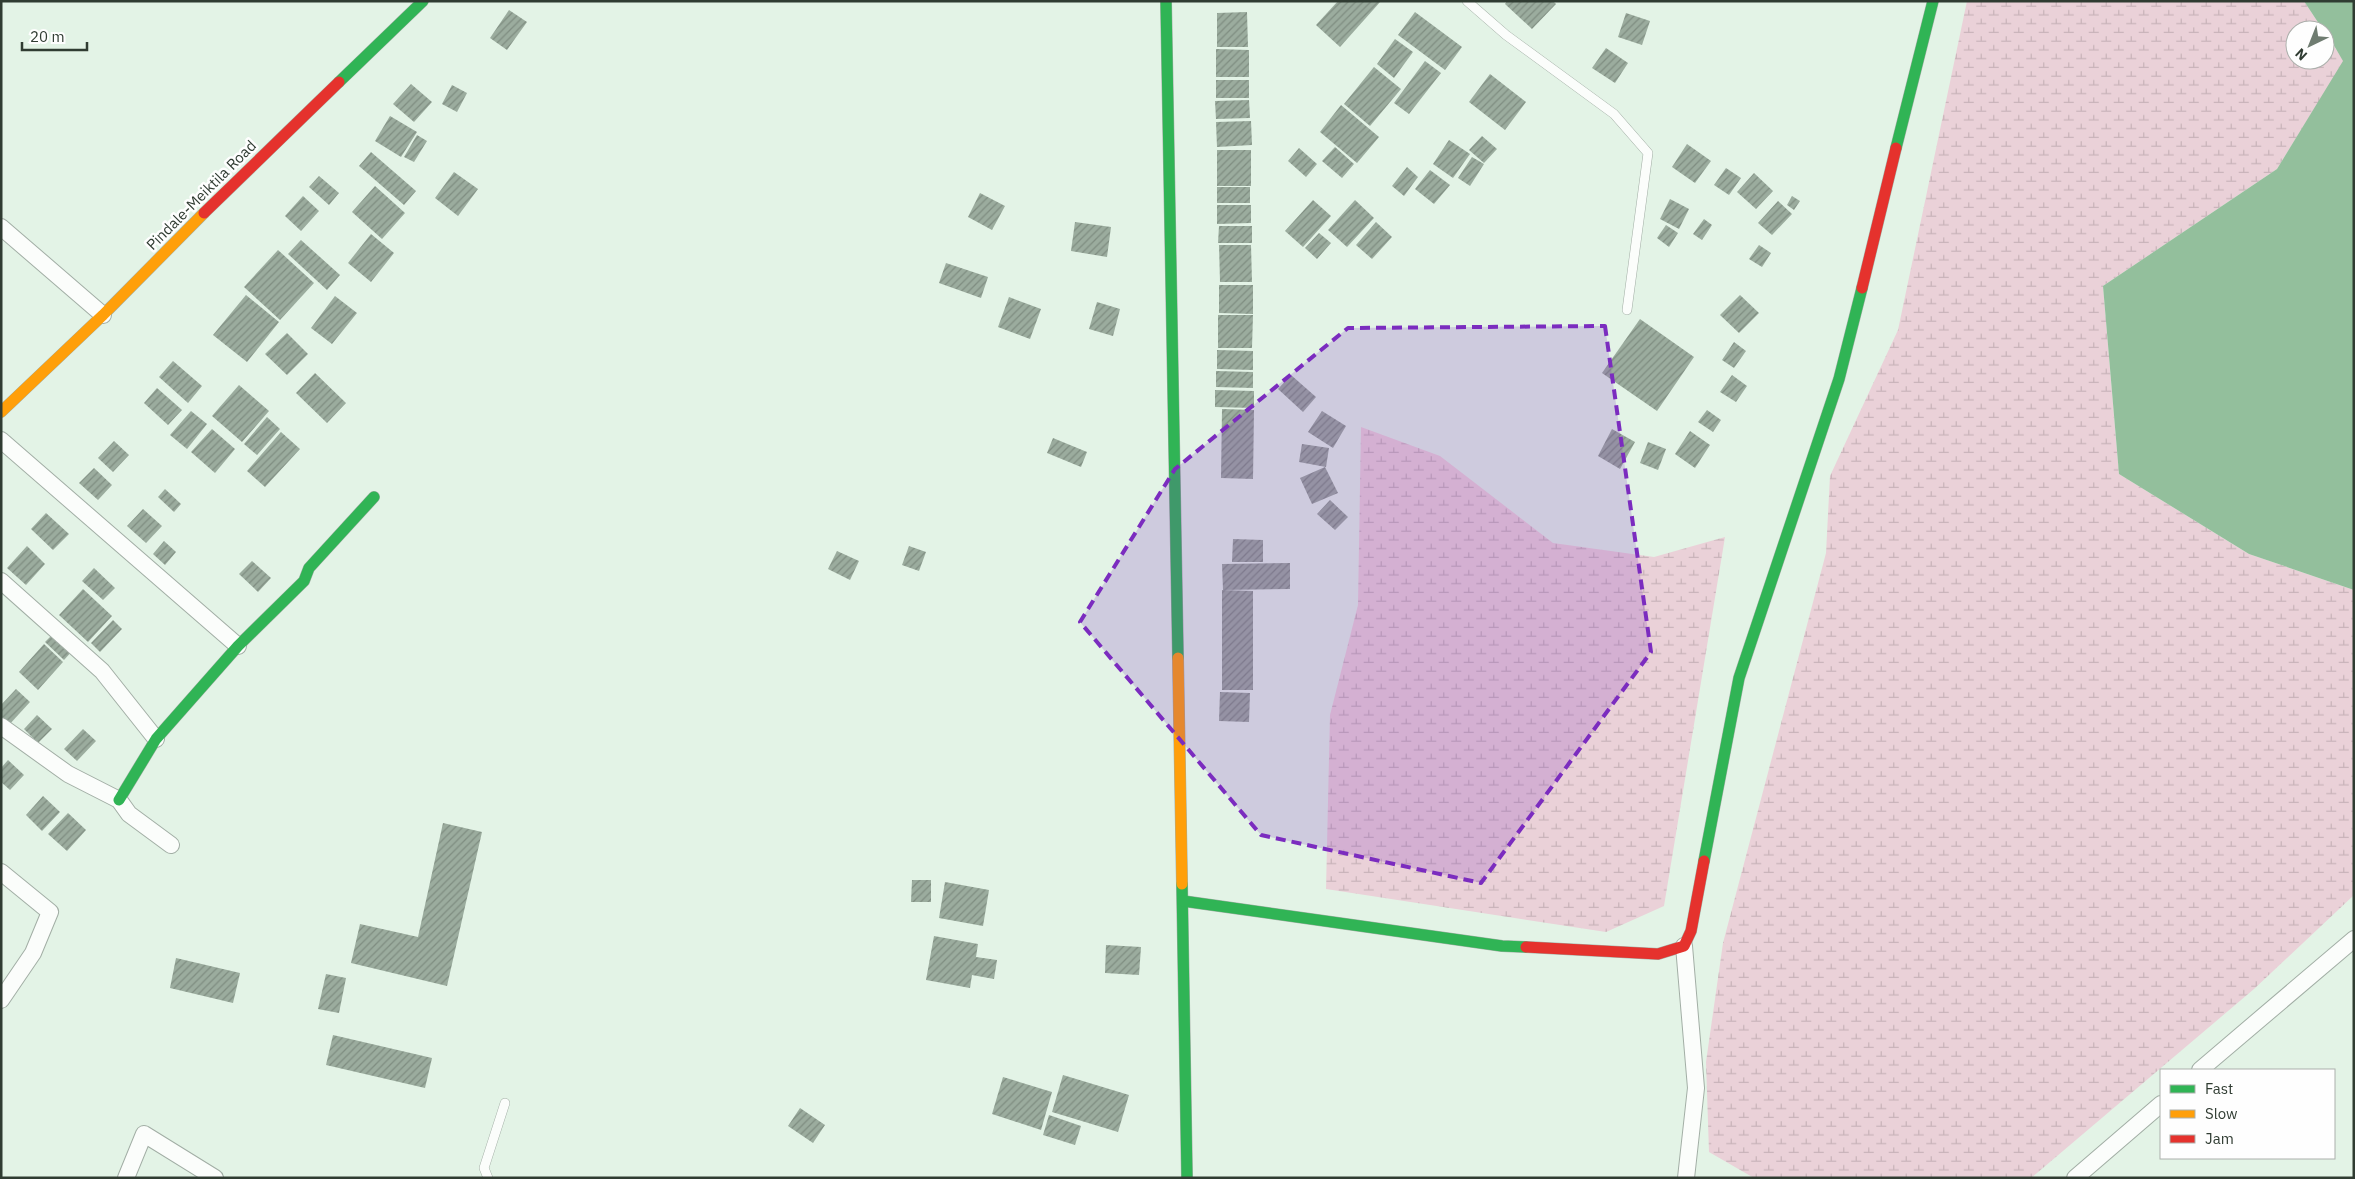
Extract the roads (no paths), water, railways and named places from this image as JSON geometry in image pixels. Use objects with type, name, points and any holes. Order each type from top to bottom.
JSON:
[{"type":"street","name":"Pindale-Meiktila Road","points":[[1,412],[103,315],[261,156],[424,1]]},
{"type":"street","points":[[1166,1],[1187,1178]]},
{"type":"street","points":[[1686,1178],[1696,1088],[1684,946],[1691,932],[1739,678],[1839,379],[1933,1]]},
{"type":"street","points":[[1,227],[103,315]]},
{"type":"street","points":[[1,440],[238,646]]},
{"type":"street","points":[[120,800],[156,739],[238,646],[304,581],[308,568],[374,497]]},
{"type":"street","points":[[1,581],[102,671],[156,739]]},
{"type":"street","points":[[1,726],[68,774],[120,800],[130,814],[171,845]]},
{"type":"street","points":[[1,872],[50,912],[33,953],[1,1000]]},
{"type":"street","points":[[1183,901],[1502,946],[1658,954],[1684,946]]},
{"type":"street","points":[[2201,1069],[2354,939]]},
{"type":"street","points":[[2075,1178],[2160,1105]]},
{"type":"street","points":[[126,1178],[144,1134],[215,1178]]},
{"type":"lane","points":[[1467,1],[1506,35],[1614,114],[1648,153],[1627,310]]},
{"type":"lane","points":[[488,1178],[484,1168],[505,1103]]}]
